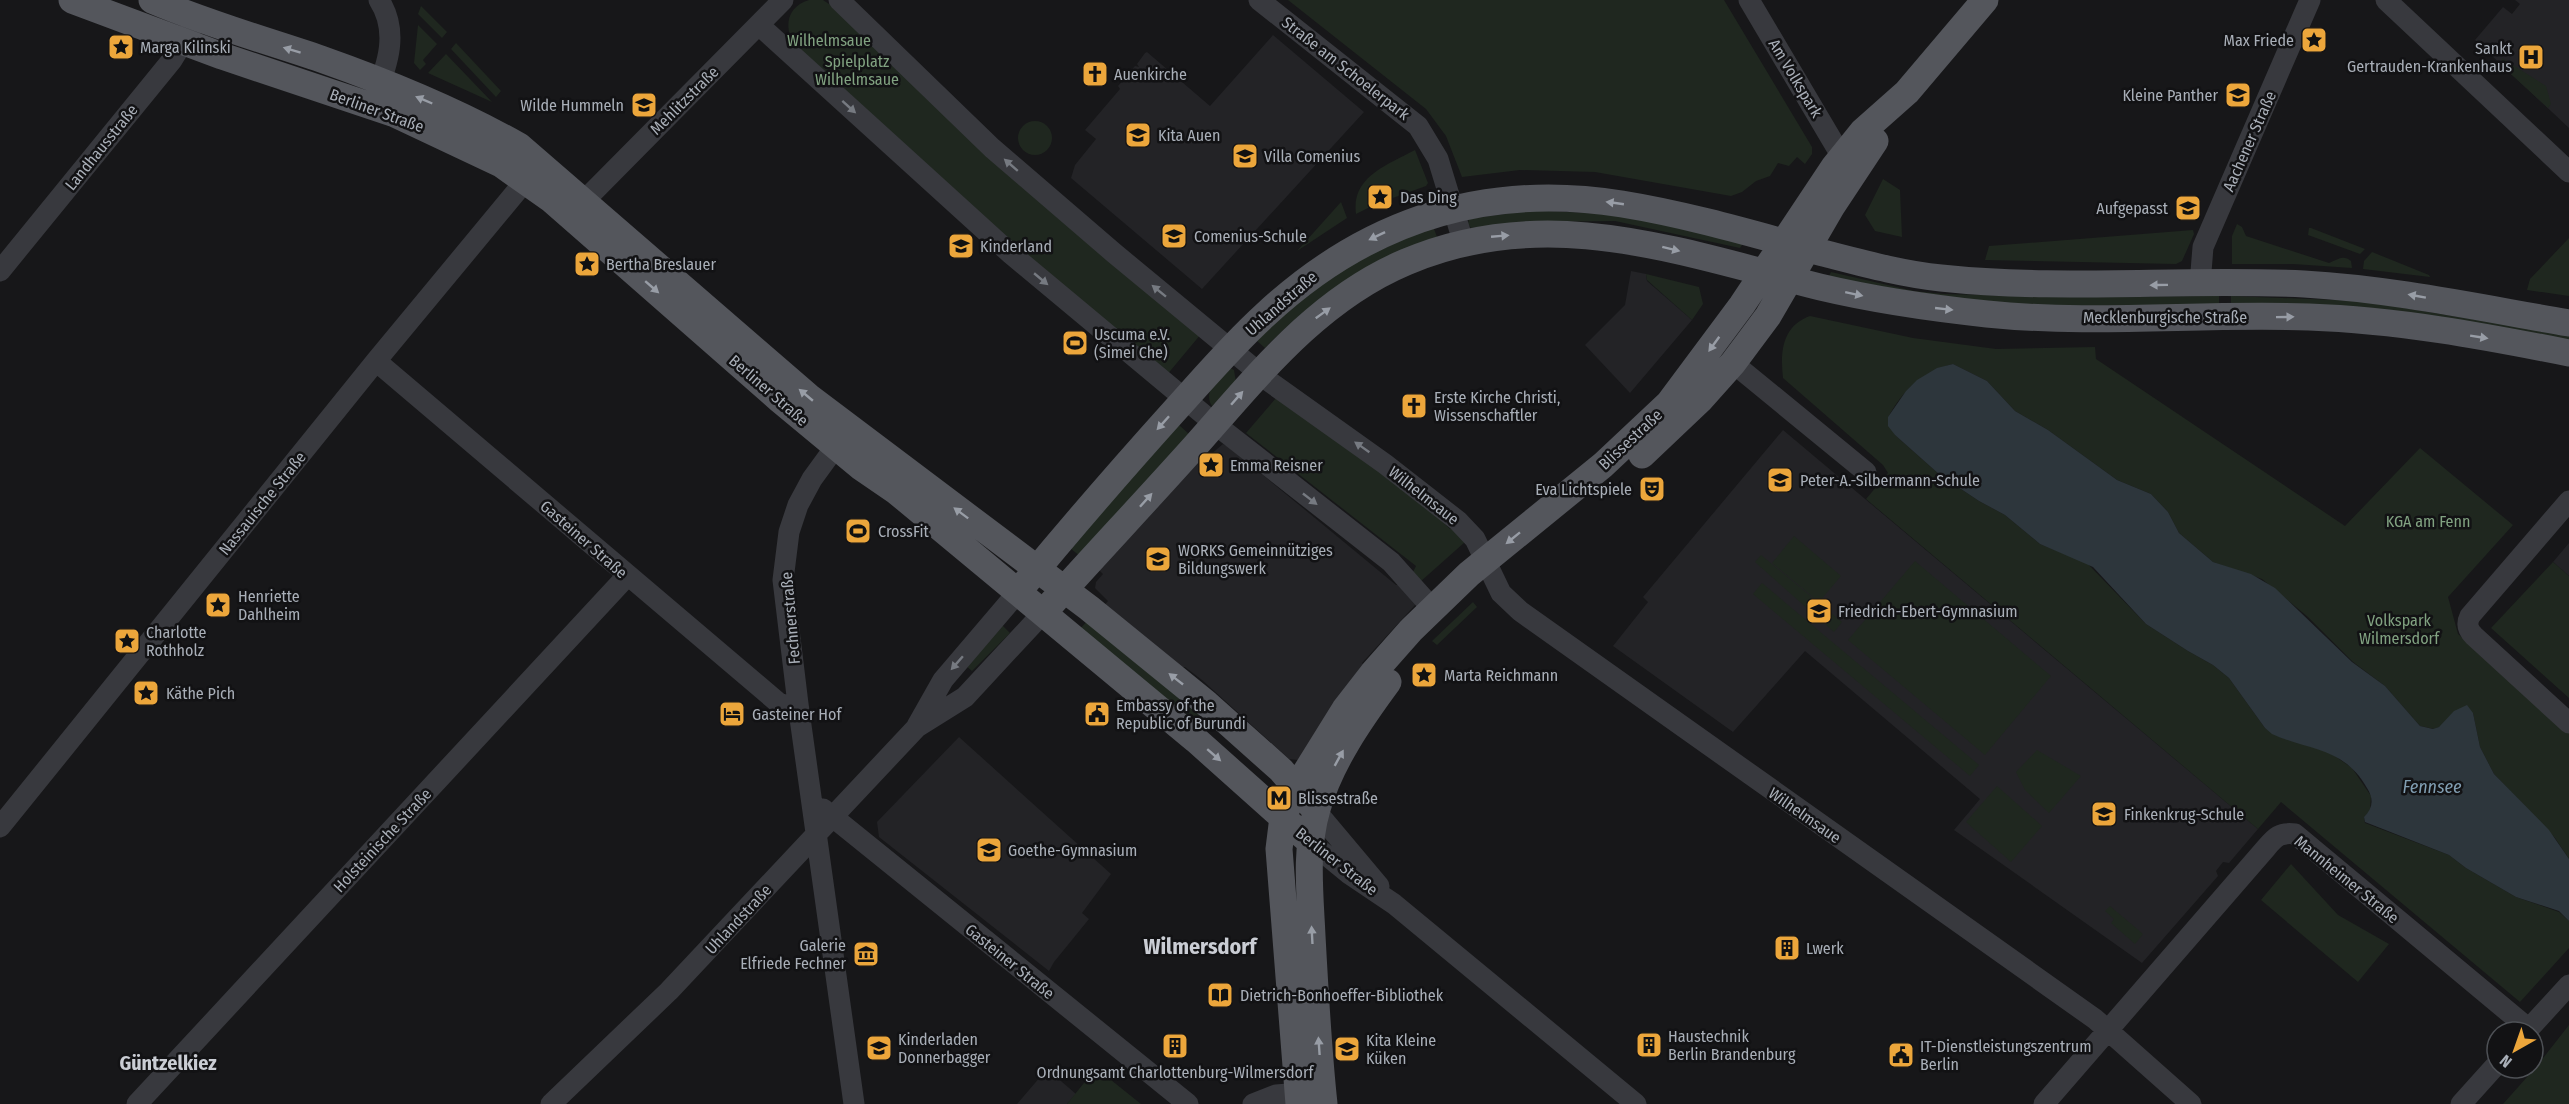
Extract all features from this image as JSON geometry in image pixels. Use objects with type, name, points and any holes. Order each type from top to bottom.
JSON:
[{"type":"main road","name":"Berliner Straße","points":[[72,0],[334,95],[376,94],[468,119],[519,146],[809,397],[1064,590],[1213,708],[1276,765],[1316,811]]},
{"type":"main road","name":"Berliner Straße","points":[[152,0],[197,18],[321,60],[526,180],[836,446],[896,491],[1196,740],[1309,841]]},
{"type":"main road","name":"Blissestraße","points":[[1311,1098],[1313,962],[1309,841],[1325,785],[1346,746],[1386,686],[1489,569],[1657,416],[1713,346],[1763,273],[1796,245],[1907,92],[1985,0]]},
{"type":"main road","name":"Blissestraße","points":[[1311,1098],[1279,858],[1283,817],[1296,788],[1345,709],[1373,673],[1433,609],[1621,473],[1670,429],[1734,363],[1768,316],[1790,279],[1796,245],[1842,157],[1863,131],[1907,92]]},
{"type":"main road","name":"Uhlandstraße","points":[[1018,592],[1185,399],[1272,308],[1325,266],[1385,231],[1453,209],[1524,198],[1590,200],[1655,210],[1796,245]]},
{"type":"main road","name":"Uhlandstraße","points":[[1043,613],[1259,373],[1309,323],[1366,281],[1406,262],[1463,241],[1525,233],[1608,236],[1643,242],[1763,273]]},
{"type":"main road","name":"Mecklenburgische Straße","points":[[1796,245],[1895,271],[1937,278],[1983,282],[2115,285],[2305,284],[2394,293],[2569,323]]},
{"type":"main road","name":"Mecklenburgische Straße","points":[[1763,273],[1904,304],[1992,314],[2115,318],[2328,318],[2393,323],[2569,353]]},
{"type":"street","points":[[376,94],[387,63],[391,34],[389,20],[379,0]]},
{"type":"street","name":"Mehlitzstraße","points":[[584,201],[783,0]]},
{"type":"street","name":"Wilhelmsaue","points":[[839,0],[998,154],[1230,350],[1458,520],[1475,539],[1505,598],[1539,627],[2108,1031]]},
{"type":"street","name":"Straße am Schoelerpark","points":[[1259,0],[1414,122],[1425,135],[1438,159],[1463,241]]},
{"type":"street","name":"Am Volkspark","points":[[1749,0],[1842,157]]},
{"type":"street","name":"Aachener Straße","points":[[2200,284],[2203,247],[2310,0]]},
{"type":"street","points":[[2386,0],[2569,172]]},
{"type":"street","name":"Landhausstraße","points":[[0,271],[166,67],[184,42],[197,18]]},
{"type":"street","points":[[759,25],[1011,254],[1215,424],[1391,562],[1433,609]]},
{"type":"street","name":"Nassauische Straße","points":[[0,827],[376,361],[526,180]]},
{"type":"street","name":"Gasteiner Straße","points":[[376,361],[781,705],[798,704]]},
{"type":"street","points":[[1734,363],[1866,472]]},
{"type":"street","name":"Fechnerstraße","points":[[836,446],[812,479],[798,505],[789,532],[783,580],[854,1104]]},
{"type":"street","points":[[2569,501],[2467,622],[2474,636],[2569,723]]},
{"type":"street","name":"Holsteinische Straße","points":[[137,1104],[627,576]]},
{"type":"street","name":"Uhlandstraße","points":[[551,1104],[669,991],[917,727],[943,680],[1018,592]]},
{"type":"street","name":"Uhlandstraße","points":[[917,727],[965,697],[1043,613]]},
{"type":"street","points":[[813,801],[832,817]]},
{"type":"street","name":"Berliner Straße","points":[[1316,811],[1394,904]]},
{"type":"street","name":"Gasteiner Straße","points":[[832,817],[1188,1104]]},
{"type":"street","name":"Mannheimer Straße","points":[[2044,1104],[2276,836],[2285,832],[2295,834],[2516,1020]]},
{"type":"street","name":"Berliner Straße","points":[[1309,841],[1348,873],[1394,904],[1636,1104]]},
{"type":"street","points":[[2537,1020],[2569,985]]},
{"type":"street","points":[[2108,1031],[2191,1104]]},
{"type":"street","points":[[2460,1104],[2485,1077]]},
{"type":"street","points":[[1253,1104],[1276,1095],[1311,1098]]},
{"type":"shaded area","name":"Sankt Gertrauden-Krankenhaus","points":[[2515,0],[2569,0],[2569,128],[2475,40],[2503,7],[2512,14],[2520,4]]},
{"type":"shaded area","name":"Villa Comenius","points":[[1273,35],[1364,112],[1202,289],[1071,178],[1075,165],[1096,139],[1085,130],[1120,89],[1118,86],[1126,77],[1129,79],[1127,75],[1135,66],[1139,67],[1137,64],[1145,53],[1147,52],[1210,106]]},
{"type":"shaded area","points":[[1631,271],[1646,274],[1647,281],[1692,320],[1630,393],[1585,345],[1625,305]]},
{"type":"shaded area","name":"Friedrich-Ebert-Gymnasium","points":[[1783,430],[2258,829],[2229,863],[2223,862],[2216,871],[2218,876],[2142,963],[1954,830],[1980,799],[1805,651],[1733,732],[1613,646],[1648,602],[1643,597]]},
{"type":"shaded area","points":[[1223,444],[1396,585],[1405,584],[1416,604],[1362,663],[1366,667],[1298,760],[1289,759],[1202,680],[1185,667],[1179,667],[1103,607],[1108,601],[1095,588],[1096,582],[1103,574],[1098,569],[1204,451],[1210,455]]},
{"type":"shaded area","points":[[2569,543],[2569,576],[2553,562]]},
{"type":"shaded area","name":"Goethe-Gymnasium","points":[[959,737],[1111,874],[1082,913],[1089,919],[1049,971],[879,837],[877,822]]},
{"type":"shaded area","points":[[1047,1069],[1076,1094],[1067,1104],[1017,1104]]},
{"type":"green space","name":"Wilhelmsaue","points":[[809,0],[823,0],[832,6],[1201,334],[1166,376],[970,206],[794,44],[788,24],[792,12]]},
{"type":"green space","points":[[1288,0],[1724,0],[1812,147],[1812,154],[1805,164],[1797,157],[1789,166],[1778,163],[1770,176],[1756,181],[1742,192],[1731,196],[1595,172],[1520,170],[1462,177],[1446,136],[1426,109]]},
{"type":"green space","points":[[421,6],[447,32],[442,38],[418,14]]},
{"type":"green space","points":[[418,25],[437,44],[423,60],[426,64],[420,70],[414,63]]},
{"type":"green space","points":[[456,43],[501,91],[496,97],[451,49]]},
{"type":"green space","points":[[446,54],[492,102],[428,73]]},
{"type":"green space","points":[[2502,58],[2546,86],[2551,104],[2548,108],[2502,66]]},
{"type":"green space","points":[[1035,121],[1047,126],[1052,138],[1047,150],[1035,155],[1023,150],[1018,138],[1023,126]]},
{"type":"green space","points":[[1415,150],[1428,183],[1426,186],[1376,204],[1356,214],[1359,190],[1365,181],[1383,167]]},
{"type":"green space","points":[[1883,179],[1900,190],[1902,237],[1875,231],[1865,215]]},
{"type":"green space","points":[[1341,202],[1347,218],[1297,251]]},
{"type":"green space","points":[[1534,210],[1620,215],[1744,242],[1740,248],[1615,221],[1524,222],[1471,228],[1468,224],[1469,219]]},
{"type":"green space","points":[[2237,224],[2242,227],[2246,236],[2329,263],[2345,258],[2351,261],[2352,268],[2293,264],[2232,264],[2232,236]]},
{"type":"green space","points":[[1433,226],[1437,237],[1389,257],[1344,282],[1303,313],[1265,348],[1257,341],[1293,305],[1341,268]]},
{"type":"green space","points":[[2309,228],[2365,249],[2360,254],[2308,235]]},
{"type":"green space","points":[[2193,230],[2194,234],[2182,261],[2176,264],[1985,260],[1989,246]]},
{"type":"green space","points":[[2569,238],[2569,296],[2527,290],[2530,279]]},
{"type":"green space","points":[[2372,252],[2430,277],[2363,269],[2364,261]]},
{"type":"green space","points":[[1831,272],[1914,291],[1944,294],[2062,297],[2219,296],[2219,306],[2089,307],[1993,304],[1828,278]]},
{"type":"green space","points":[[1646,274],[1699,287],[1703,304],[1692,320],[1647,280]]},
{"type":"green space","points":[[2231,296],[2362,301],[2569,335],[2569,341],[2231,306]]},
{"type":"green space","name":"Volkspark Wilmersdorf","points":[[1810,316],[1913,338],[1996,349],[2095,347],[2096,359],[2345,526],[2420,448],[2513,525],[2448,597],[2458,634],[2569,732],[2569,859],[2555,838],[2494,774],[2480,747],[2473,713],[2434,729],[2420,726],[2385,686],[2353,662],[2308,617],[2262,579],[2213,562],[2179,533],[2168,512],[2151,494],[2117,480],[2048,430],[2015,411],[1987,381],[1953,364],[1942,367],[1914,384],[1900,399],[1888,418],[1895,435],[1940,475],[2005,515],[2040,544],[2087,563],[2146,624],[2213,665],[2229,678],[2265,728],[2280,737],[2329,752],[2352,768],[2371,796],[2370,811],[2364,817],[2365,823],[2449,855],[2466,868],[2516,897],[2559,912],[2569,921],[2569,948],[2520,1002],[2281,802],[2258,829],[1866,499],[1888,473],[1883,465],[1783,378],[1783,350],[1788,333],[1801,320]]},
{"type":"green space","points":[[1230,368],[1234,370],[1236,382],[1212,406],[1209,400],[1211,390],[1217,380]]},
{"type":"green space","points":[[1276,398],[1421,501],[1450,529],[1453,528],[1465,542],[1420,582],[1413,572],[1416,566],[1246,433]]},
{"type":"green space","points":[[1178,424],[1190,435],[1081,557],[1070,548]]},
{"type":"green space","points":[[1794,536],[1841,576],[1819,602],[1772,563]]},
{"type":"green space","points":[[1761,555],[1842,622],[1834,632],[1755,562]]},
{"type":"green space","points":[[1915,561],[2051,676],[1985,755],[1848,640]]},
{"type":"green space","points":[[2553,562],[2569,576],[2569,698],[2491,628]]},
{"type":"green space","points":[[1762,583],[1979,765],[1970,776],[1753,594]]},
{"type":"green space","points":[[1473,602],[1477,607],[1437,645],[1432,641]]},
{"type":"green space","points":[[1087,621],[1201,715],[1195,722],[1080,629]]},
{"type":"green space","points":[[1002,625],[1010,633],[972,671],[966,666]]},
{"type":"green space","points":[[2037,750],[2081,776],[2049,813],[2025,790],[2016,772]]},
{"type":"green space","points":[[1997,786],[2042,826],[2011,862],[1966,822]]},
{"type":"green space","points":[[2291,864],[2338,915],[2389,944],[2358,982],[2261,900]]},
{"type":"green space","points":[[2110,906],[2143,934],[2135,944],[2111,923],[2114,919],[2105,911]]},
{"type":"green space","points":[[2569,1025],[2569,1104],[2503,1104],[2524,1080],[2545,1080],[2545,1056]]},
{"type":"green space","points":[[1096,1068],[1141,1104],[1067,1104]]},
{"type":"water","name":"Fennsee","points":[[1953,364],[1987,381],[2015,411],[2048,430],[2117,480],[2151,494],[2168,512],[2179,533],[2213,562],[2251,574],[2275,588],[2352,662],[2385,686],[2420,726],[2433,729],[2439,727],[2454,711],[2467,705],[2473,713],[2480,747],[2494,774],[2549,830],[2569,859],[2569,921],[2559,911],[2516,897],[2466,868],[2449,855],[2365,822],[2364,817],[2371,807],[2371,796],[2358,775],[2348,765],[2325,752],[2272,734],[2265,728],[2229,678],[2213,665],[2146,624],[2093,567],[2040,544],[2005,515],[1940,475],[1895,435],[1888,426],[1888,417],[1906,391],[1917,380],[1937,368]]},
{"type":"place","name":"Max Friede","points":[[2314,40]]},
{"type":"place","name":"Marga Kilinski","points":[[121,47]]},
{"type":"place","name":"Sankt Gertrauden-Krankenhaus","points":[[2531,57]]},
{"type":"place","name":"Auenkirche","points":[[1095,74]]},
{"type":"place","name":"Kleine Panther","points":[[2238,95]]},
{"type":"place","name":"Wilde Hummeln","points":[[644,105]]},
{"type":"place","name":"Kita Auen","points":[[1138,135]]},
{"type":"place","name":"Villa Comenius","points":[[1245,156]]},
{"type":"place","name":"Das Ding","points":[[1380,197]]},
{"type":"place","name":"Aufgepasst","points":[[2188,208]]},
{"type":"place","name":"Comenius-Schule","points":[[1174,236]]},
{"type":"place","name":"Kinderland","points":[[961,246]]},
{"type":"place","name":"Bertha Breslauer","points":[[587,264]]},
{"type":"place","name":"Uscuma e.V. (Simei Che)","points":[[1075,343]]},
{"type":"place","name":"Erste Kirche Christi, Wissenschaftler","points":[[1414,406]]},
{"type":"place","name":"Emma Reisner","points":[[1211,465]]},
{"type":"place","name":"Peter-A.-Silbermann-Schule","points":[[1780,480]]},
{"type":"place","name":"Eva Lichtspiele","points":[[1652,489]]},
{"type":"place","name":"CrossFit","points":[[858,531]]},
{"type":"place","name":"WORKS Gemeinnütziges Bildungswerk","points":[[1158,559]]},
{"type":"place","name":"Henriette Dahlheim","points":[[218,605]]},
{"type":"place","name":"Friedrich-Ebert-Gymnasium","points":[[1819,611]]},
{"type":"place","name":"Charlotte Rothholz","points":[[127,641]]},
{"type":"place","name":"Marta Reichmann","points":[[1424,675]]},
{"type":"place","name":"Käthe Pich","points":[[146,693]]},
{"type":"place","name":"Gasteiner Hof","points":[[732,714]]},
{"type":"place","name":"Embassy of the Republic of Burundi","points":[[1097,714]]},
{"type":"place","name":"Blissestraße","points":[[1279,798]]},
{"type":"place","name":"Finkenkrug-Schule","points":[[2104,814]]},
{"type":"place","name":"Goethe-Gymnasium","points":[[989,850]]},
{"type":"place","name":"Lwerk","points":[[1787,948]]},
{"type":"place","name":"Galerie Elfriede Fechner","points":[[866,954]]},
{"type":"place","name":"Dietrich-Bonhoeffer-Bibliothek","points":[[1220,995]]},
{"type":"place","name":"Haustechnik Berlin Brandenburg","points":[[1649,1045]]},
{"type":"place","name":"Ordnungsamt Charlottenburg-Wilmersdorf","points":[[1175,1046]]},
{"type":"place","name":"Kinderladen Donnerbagger","points":[[879,1048]]},
{"type":"place","name":"Kita Kleine Küken","points":[[1347,1049]]},
{"type":"place","name":"IT-Dienstleistungszentrum Berlin","points":[[1901,1055]]},
{"type":"district","name":"Wilmersdorf","points":[[1200,946]]},
{"type":"district","name":"Güntzelkiez","points":[[168,1063]]},
{"type":"park label","name":"Spielplatz Wilhelmsaue","points":[[857,70]]},
{"type":"park label","name":"KGA am Fenn","points":[[2428,521]]}]
